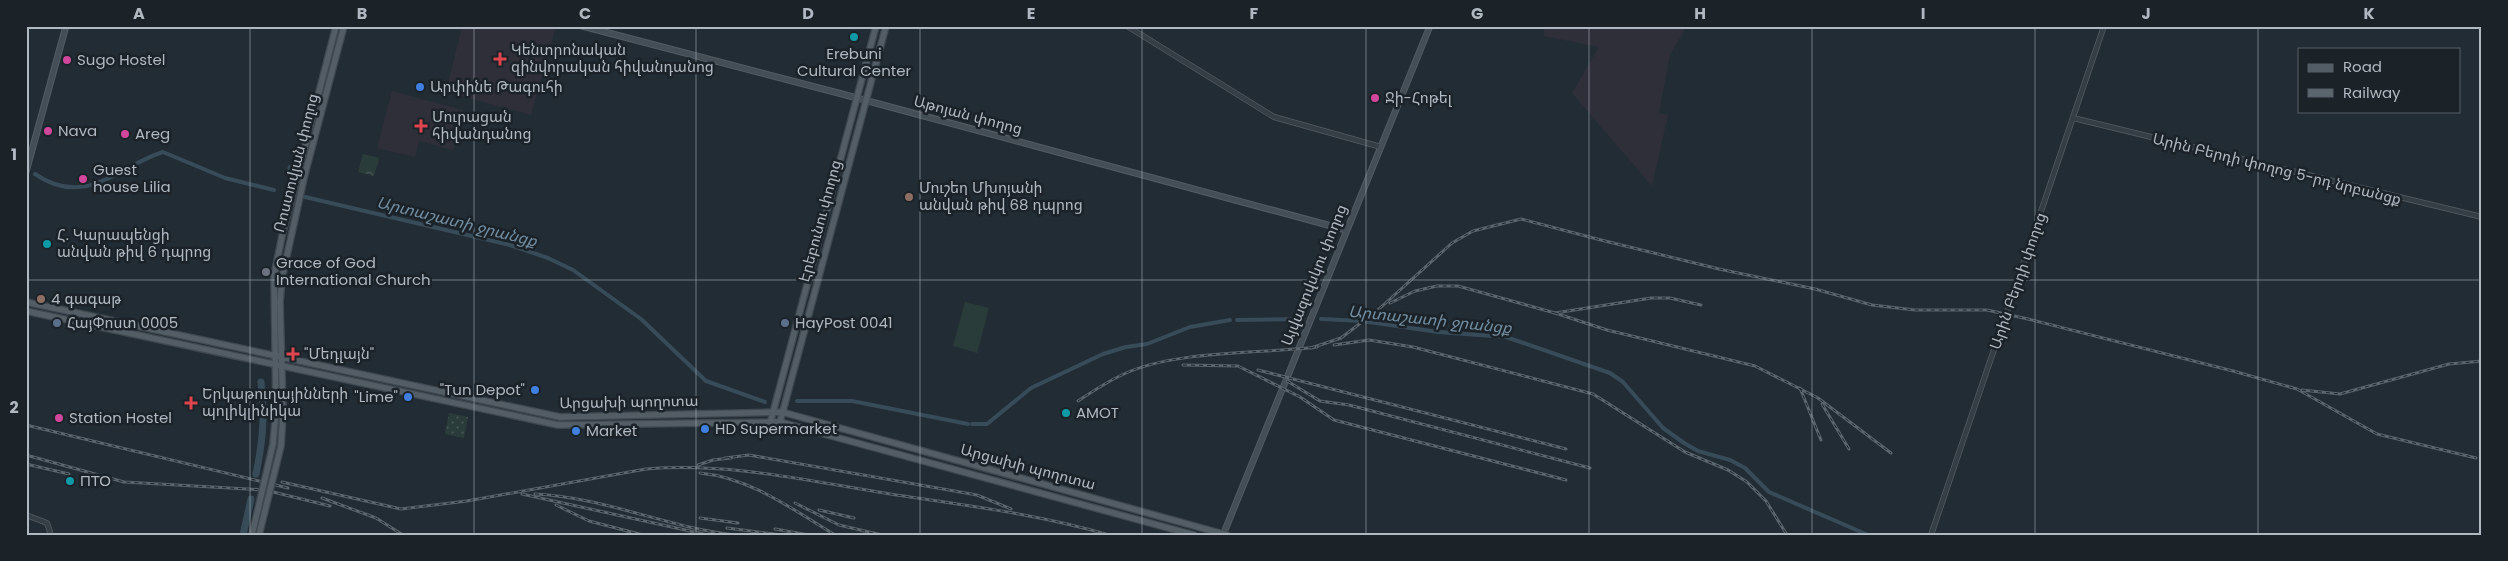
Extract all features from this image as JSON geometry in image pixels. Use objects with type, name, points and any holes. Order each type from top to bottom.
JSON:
[{"type":"main road","points":[[26,172],[66,26]]},
{"type":"main road","name":"Ռոստովյան փողոց","points":[[252,535],[273,444],[276,410],[274,276],[282,236],[336,26]]},
{"type":"main road","name":"Ռոստովյան փողոց","points":[[259,535],[281,446],[283,414],[280,302],[289,238],[344,26]]},
{"type":"main road","name":"Աթոյան փողոց","points":[[582,26],[866,100],[1346,230]]},
{"type":"main road","name":"Էրեբունու փողոց","points":[[771,420],[876,26]]},
{"type":"main road","name":"Էրեբունու փողոց","points":[[780,422],[886,26]]},
{"type":"main road","name":"Այվազովսկու փողոց","points":[[1224,534],[1430,26]]},
{"type":"main road","name":"Արցախի պողոտա","points":[[26,302],[551,415],[570,417],[782,412],[1224,534]]},
{"type":"main road","name":"Արցախի պողոտա","points":[[26,311],[546,423],[570,425],[646,424],[771,420],[1194,535]]},
{"type":"main road","points":[[404,392],[405,383]]},
{"type":"main road","points":[[646,415],[646,424]]},
{"type":"main road","points":[[570,417],[570,425]]},
{"type":"street","points":[[1127,26],[1274,117],[1381,147]]},
{"type":"street","name":"Արին Բերդի փողոց","points":[[1931,535],[2104,26]]},
{"type":"street","name":"Արին Բերդի փողոց 5-րդ նրբանցք","points":[[2073,118],[2482,217]]},
{"type":"street","points":[[26,515],[47,523],[52,535]]},
{"type":"shaded area","name":"Կենտրոնական զինվորական հիվանդանոց","points":[[462,26],[556,26],[531,115],[446,92]]},
{"type":"shaded area","points":[[1532,26],[1687,26],[1670,55],[1659,113],[1668,115],[1652,186],[1572,93],[1599,47],[1544,36],[1544,29]]},
{"type":"shaded area","name":"Մուրացան հիվանդանոց","points":[[392,91],[463,110],[453,150],[419,141],[415,157],[377,148]]},
{"type":"green space","points":[[363,154],[379,158],[374,176],[358,172]]},
{"type":"green space","points":[[965,302],[989,308],[977,353],[953,346]]},
{"type":"green space","points":[[449,413],[468,417],[464,438],[445,434]]},
{"type":"waterway","name":"Արտաշատի ջրանցք","points":[[35,174],[53,184],[70,187],[86,186],[163,152],[225,178],[274,190]]},
{"type":"waterway","points":[[290,172],[291,168]]},
{"type":"waterway","name":"Արտաշատի ջրանցք","points":[[305,197],[510,245],[548,258],[573,270],[641,319],[706,381],[765,402]]},
{"type":"waterway","name":"Արտաշատի ջրանցք","points":[[1237,320],[1302,319]]},
{"type":"waterway","name":"Արտաշատի ջրանցք","points":[[1321,319],[1362,321],[1438,332],[1506,337],[1610,373],[1623,382],[1663,428],[1684,443],[1698,451],[1730,460],[1745,468],[1769,492],[1868,535]]},
{"type":"waterway","name":"Արտաշատի ջրանցք","points":[[972,424],[987,424],[1031,388],[1103,354],[1126,347],[1147,344],[1190,327],[1230,320]]},
{"type":"waterway","points":[[256,474],[263,428],[261,382]]},
{"type":"waterway","name":"Արտաշատի ջրանցք","points":[[797,401],[852,401],[968,424]]},
{"type":"waterway","points":[[243,535],[251,499]]},
{"type":"railway","points":[[1311,348],[1341,338],[1379,309],[1452,243],[1473,231],[1521,219],[1719,269],[1815,289],[1872,305],[1915,310],[1987,310],[2028,319],[2297,389],[2377,434],[2476,458]]},
{"type":"railway","points":[[1390,303],[1415,291],[1437,286],[1458,286],[1555,313],[1651,298],[1670,298],[1701,305]]},
{"type":"railway","points":[[1555,313],[1607,330],[1755,366],[1818,398],[1891,453]]},
{"type":"railway","points":[[1334,345],[1369,340],[1413,347],[1593,394],[1685,452],[1728,470],[1747,482],[1766,501],[1787,535]]},
{"type":"railway","points":[[1078,401],[1106,383],[1145,366],[1218,354],[1317,347]]},
{"type":"railway","points":[[2302,390],[2340,394],[2449,364],[2482,361]]},
{"type":"railway","points":[[1183,365],[1238,366],[1300,397],[1334,420],[1566,480]]},
{"type":"railway","points":[[1258,370],[1566,449]]},
{"type":"railway","points":[[1287,381],[1320,401],[1349,405],[1590,468]]},
{"type":"railway","points":[[1800,388],[1821,440]]},
{"type":"railway","points":[[1822,404],[1849,449]]},
{"type":"railway","points":[[26,425],[288,488]]},
{"type":"railway","points":[[26,455],[124,482],[265,490],[330,506]]},
{"type":"railway","points":[[725,458],[749,455],[977,495],[1011,509]]},
{"type":"railway","points":[[698,465],[713,460],[731,458]]},
{"type":"railway","points":[[26,464],[69,474]]},
{"type":"railway","points":[[282,482],[401,509],[467,501],[646,469],[707,468],[768,474],[1000,511],[1055,521],[1109,535]]},
{"type":"railway","points":[[700,473],[719,476],[754,488],[787,505],[835,535]]},
{"type":"railway","points":[[522,494],[708,535]]},
{"type":"railway","points":[[535,494],[561,496],[611,506],[686,526],[736,535]]},
{"type":"railway","points":[[322,498],[376,518],[403,535]]},
{"type":"railway","points":[[795,503],[839,525],[882,535]]},
{"type":"railway","points":[[556,505],[589,521],[643,535]]},
{"type":"railway","points":[[819,510],[854,518]]},
{"type":"railway","points":[[700,518],[738,523]]},
{"type":"railway","points":[[727,528],[782,535]]},
{"type":"railway","points":[[775,529],[809,535]]},
{"type":"place","name":"Erebuni Cultural Center","points":[[854,37]]},
{"type":"place","name":"Կենտրոնական զինվորական հիվանդանոց","points":[[500,59]]},
{"type":"place","name":"Sugo Hostel","points":[[67,60]]},
{"type":"place","name":"Արփինե Թագուհի","points":[[420,87]]},
{"type":"place","name":"Ջի-Հոթել","points":[[1375,98]]},
{"type":"place","name":"Մուրացան հիվանդանոց","points":[[421,126]]},
{"type":"place","name":"Nava","points":[[48,131]]},
{"type":"place","name":"Areg","points":[[125,134]]},
{"type":"place","name":"Guest house Lilia","points":[[83,179]]},
{"type":"place","name":"Մուշեղ Մխոյանի անվան թիվ 68 դպրոց","points":[[909,197]]},
{"type":"place","name":"Հ. Կարապենցի անվան թիվ 6 դպրոց","points":[[47,244]]},
{"type":"place","name":"Grace of God International Church","points":[[266,272]]},
{"type":"place","name":"4 գագաթ","points":[[41,299]]},
{"type":"place","name":"ՀայՓոստ 0005","points":[[57,323]]},
{"type":"place","name":"HayPost 0041","points":[[785,323]]},
{"type":"place","name":"\"Մեդլայն\"","points":[[293,354]]},
{"type":"place","name":"\"Tun Depot\"","points":[[535,390]]},
{"type":"place","name":"\"Lime\"","points":[[408,397]]},
{"type":"place","name":"Երկաթուղայինների պոլիկլինիկա","points":[[191,403]]},
{"type":"place","name":"AMOT","points":[[1066,413]]},
{"type":"place","name":"Station Hostel","points":[[59,418]]},
{"type":"place","name":"HD Supermarket","points":[[705,429]]},
{"type":"place","name":"Market","points":[[576,431]]},
{"type":"place","name":"ПТО","points":[[70,481]]}]
